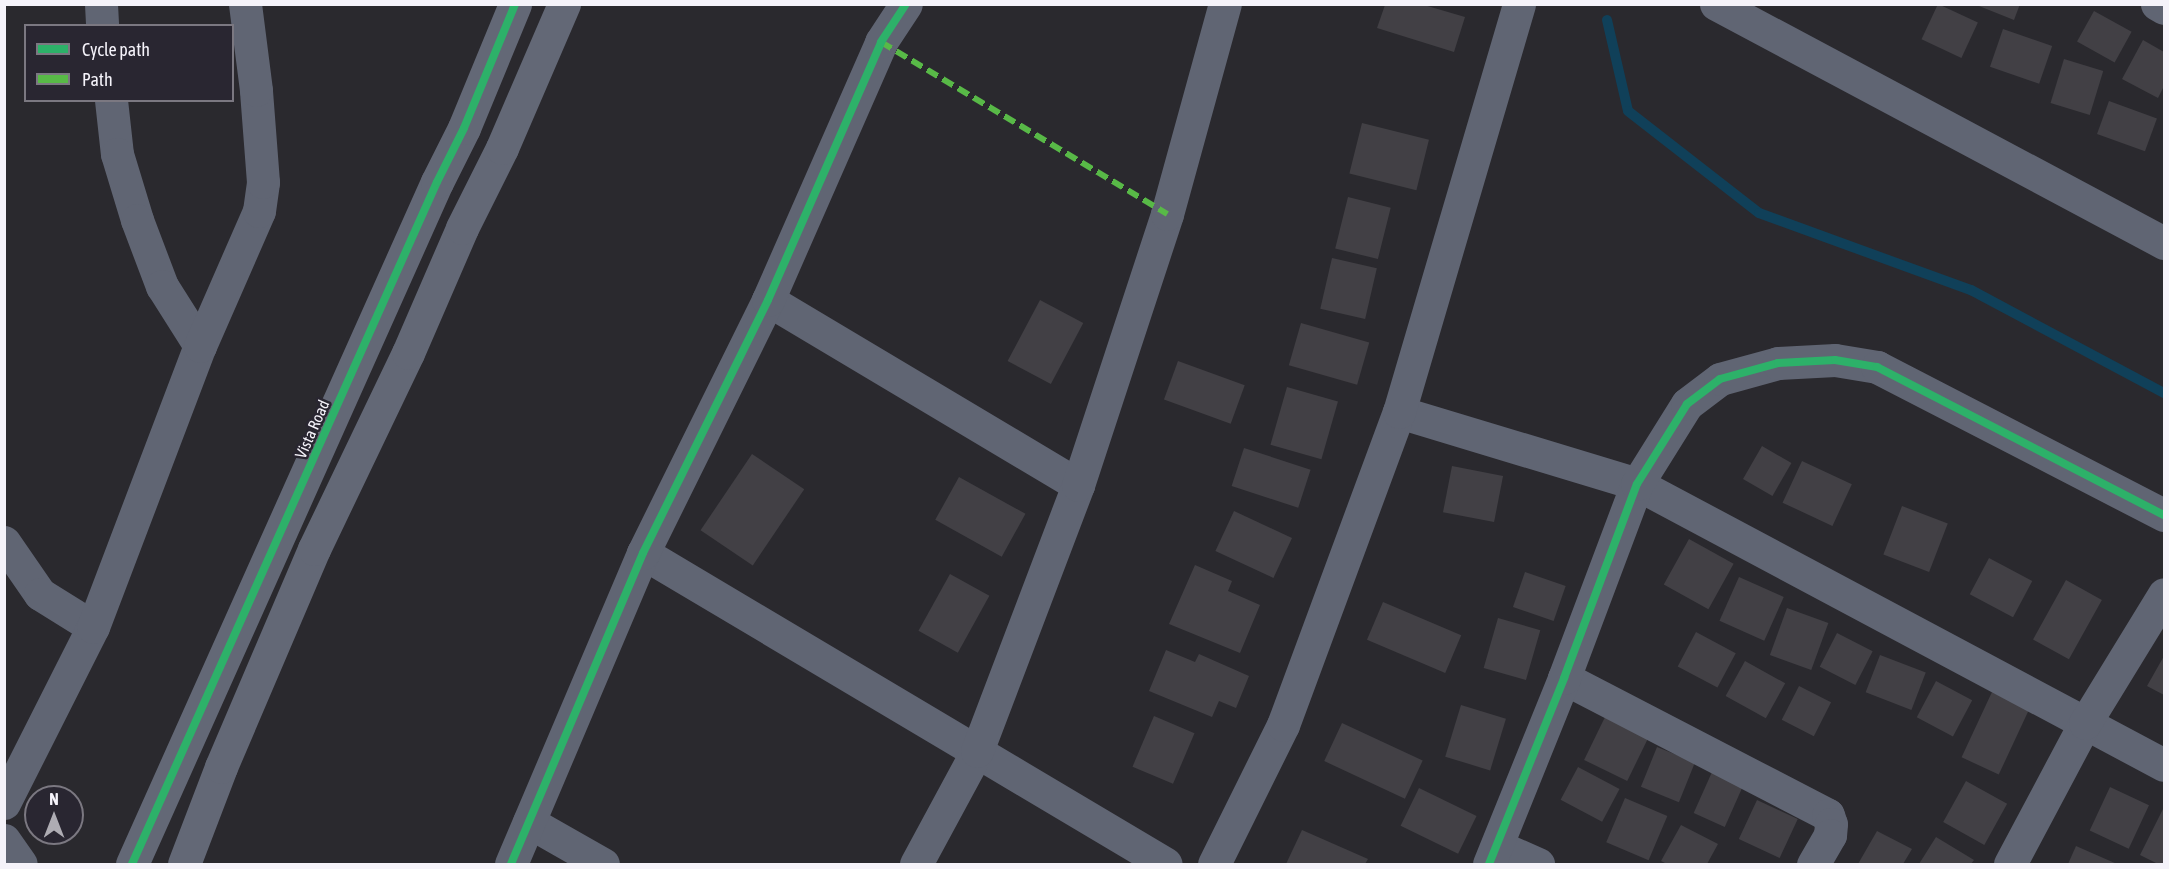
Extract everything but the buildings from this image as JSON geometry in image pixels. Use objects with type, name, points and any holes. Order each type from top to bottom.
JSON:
[{"type":"street","points":[[101,4],[102,24]]},
{"type":"street","points":[[4,803],[93,627],[200,346],[259,211],[263,182],[256,90],[245,4]]},
{"type":"street","name":"Vista Road","points":[[132,864],[182,747],[280,536],[436,182],[464,128],[515,4]]},
{"type":"street","points":[[183,864],[221,767],[314,549],[408,353],[462,228],[502,148],[564,4]]},
{"type":"street","points":[[511,864],[643,553],[768,300],[881,42],[906,4]]},
{"type":"street","points":[[916,864],[977,752],[1078,485],[1167,214],[1225,4]]},
{"type":"street","points":[[1214,864],[1283,725],[1399,412],[1519,4]]},
{"type":"street","points":[[1716,4],[1756,15],[2164,243]]},
{"type":"street","points":[[2157,4],[2164,8]]},
{"type":"street","points":[[111,102],[117,154],[137,220],[162,286],[200,346]]},
{"type":"street","points":[[464,128],[502,148]]},
{"type":"street","points":[[768,300],[1078,485]]},
{"type":"street","points":[[368,336],[408,353]]},
{"type":"street","points":[[1538,864],[1493,855],[1564,678],[1637,484],[1687,404],[1720,379],[1778,363],[1835,360],[1877,367],[2164,514]]},
{"type":"street","points":[[1399,412],[1637,484],[2164,765]]},
{"type":"street","points":[[280,536],[314,549]]},
{"type":"street","points":[[4,542],[40,594],[93,627]]},
{"type":"street","points":[[643,553],[1166,864]]},
{"type":"street","points":[[2010,864],[2085,723],[2164,594]]},
{"type":"street","points":[[1564,678],[1828,815],[1831,824],[1830,835],[1813,864]]},
{"type":"street","points":[[182,747],[221,767]]},
{"type":"street","points":[[529,822],[603,864]]},
{"type":"street","points":[[4,840],[21,864]]},
{"type":"waterway","points":[[1607,20],[1628,111],[1759,213],[1971,290],[2164,393]]},
{"type":"marked path","points":[[881,42],[1167,214]]},
{"type":"cycle path","points":[[132,864],[437,182],[464,128],[515,4]]},
{"type":"cycle path","points":[[511,864],[643,553],[768,300],[881,42],[906,4]]},
{"type":"cycle path","points":[[1489,864],[1564,678],[1637,484],[1687,404],[1720,379],[1778,363],[1835,360],[1877,367],[2164,515]]}]
